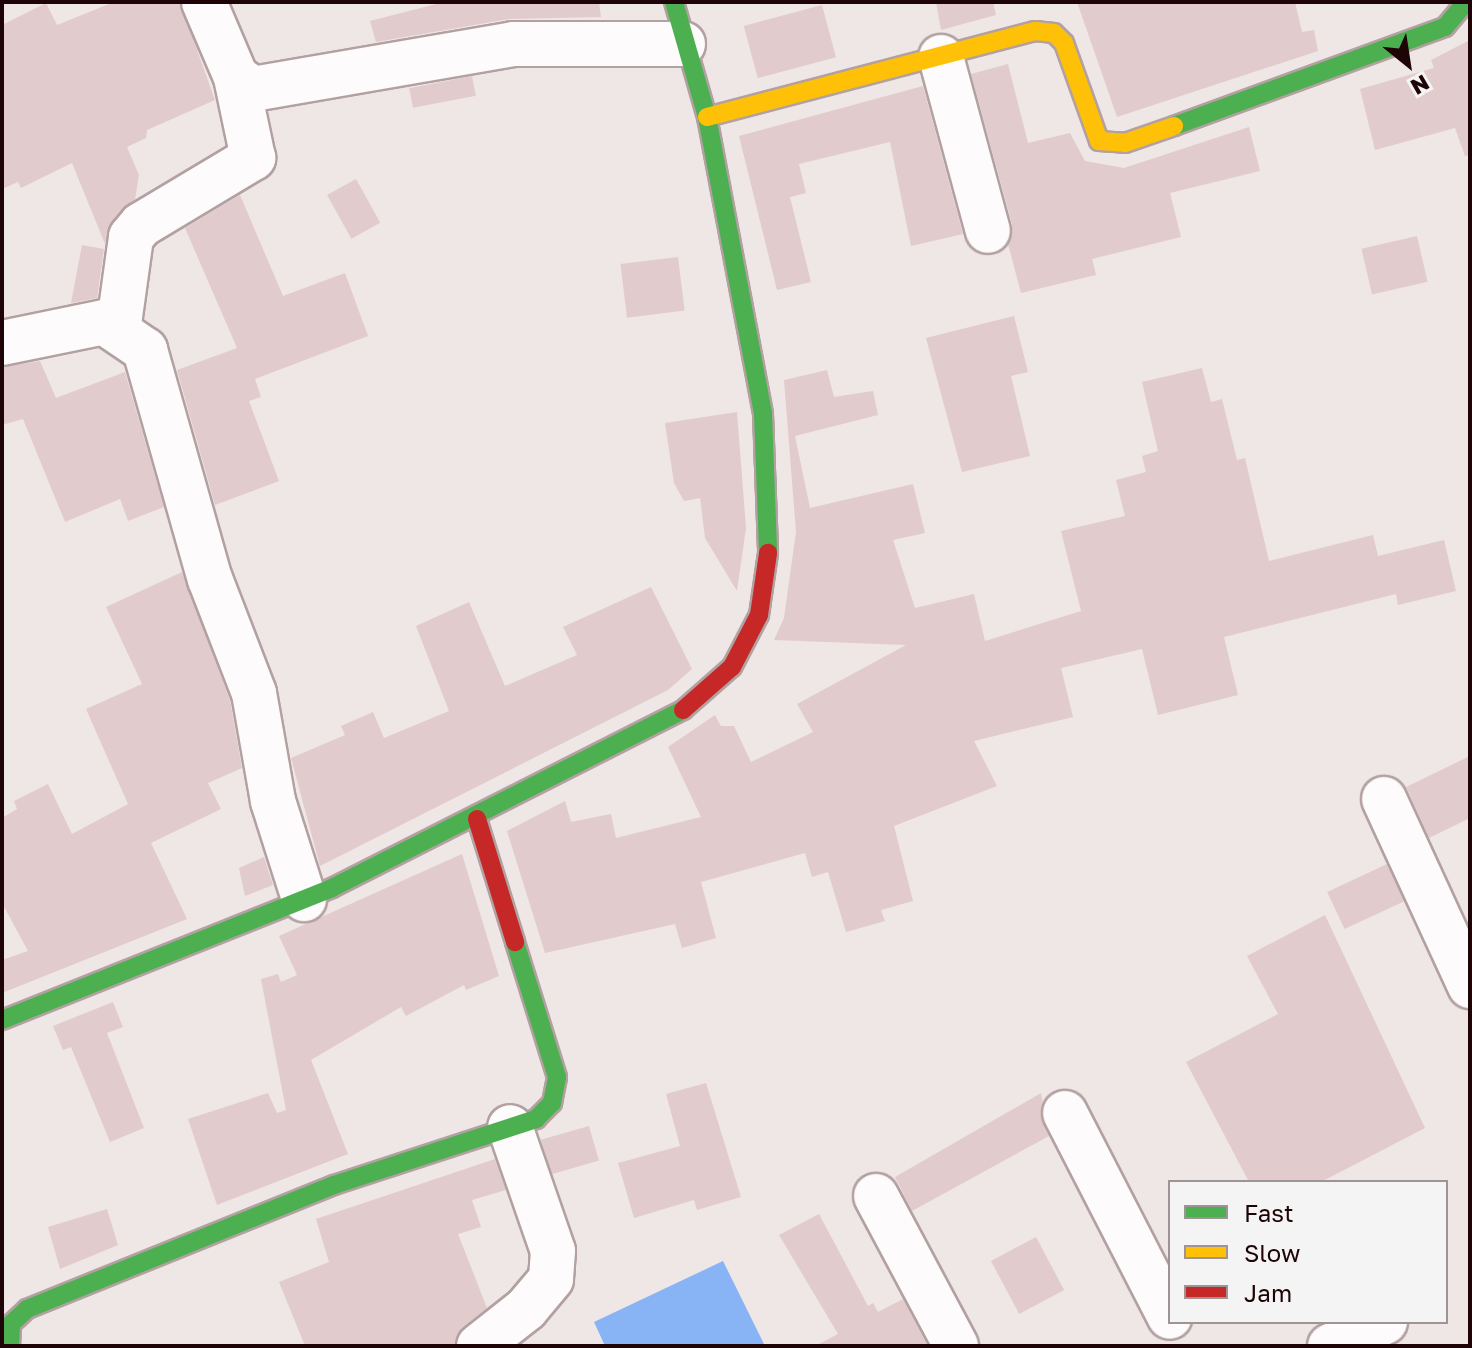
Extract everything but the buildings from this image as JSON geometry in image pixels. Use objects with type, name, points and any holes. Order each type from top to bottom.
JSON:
[{"type":"street","points":[[118,331],[131,237],[141,225],[253,158],[236,77],[204,2]]},
{"type":"street","points":[[2,1020],[304,899],[477,819],[682,711],[732,667],[759,615],[771,529],[763,414],[737,302],[707,117],[683,44],[674,2]]},
{"type":"street","points":[[707,117],[1035,31],[1054,33],[1073,61],[1099,141],[1125,143],[1372,58],[1445,27],[1466,2]]},
{"type":"street","points":[[236,77],[253,89],[277,88],[513,44],[683,44]]},
{"type":"street","points":[[941,57],[988,231]]},
{"type":"street","points":[[2,343],[104,322],[145,350],[210,579],[254,693],[273,801],[304,899]]},
{"type":"street","points":[[1384,799],[1470,986]]},
{"type":"street","points":[[10,1346],[11,1324],[27,1309],[334,1185],[536,1119],[552,1103],[557,1077],[477,819]]},
{"type":"street","points":[[1065,1113],[1168,1314]]},
{"type":"street","points":[[479,1346],[526,1309],[551,1279],[553,1251],[510,1127]]},
{"type":"street","points":[[876,1196],[956,1346]]},
{"type":"street","points":[[1173,1324],[1185,1346]]},
{"type":"street","points":[[1330,1346],[1380,1324]]},
{"type":"street","points":[[1402,1324],[1411,1346]]},
{"type":"water","points":[[723,1261],[765,1346],[605,1346],[594,1322]]},
{"type":"traffic: fast","points":[[674,2],[707,117],[763,414],[768,553]]},
{"type":"traffic: fast","points":[[1174,126],[1445,27],[1466,2]]},
{"type":"traffic: fast","points":[[2,1020],[332,888],[683,710]]},
{"type":"traffic: fast","points":[[10,1346],[11,1324],[27,1309],[334,1185],[536,1119],[552,1103],[557,1077],[515,942]]},
{"type":"traffic: slow","points":[[707,117],[1035,31],[1054,33],[1064,43],[1099,141],[1125,143],[1174,126]]},
{"type":"traffic: jam","points":[[683,710],[732,667],[759,615],[768,553]]},
{"type":"traffic: jam","points":[[477,819],[515,942]]}]
